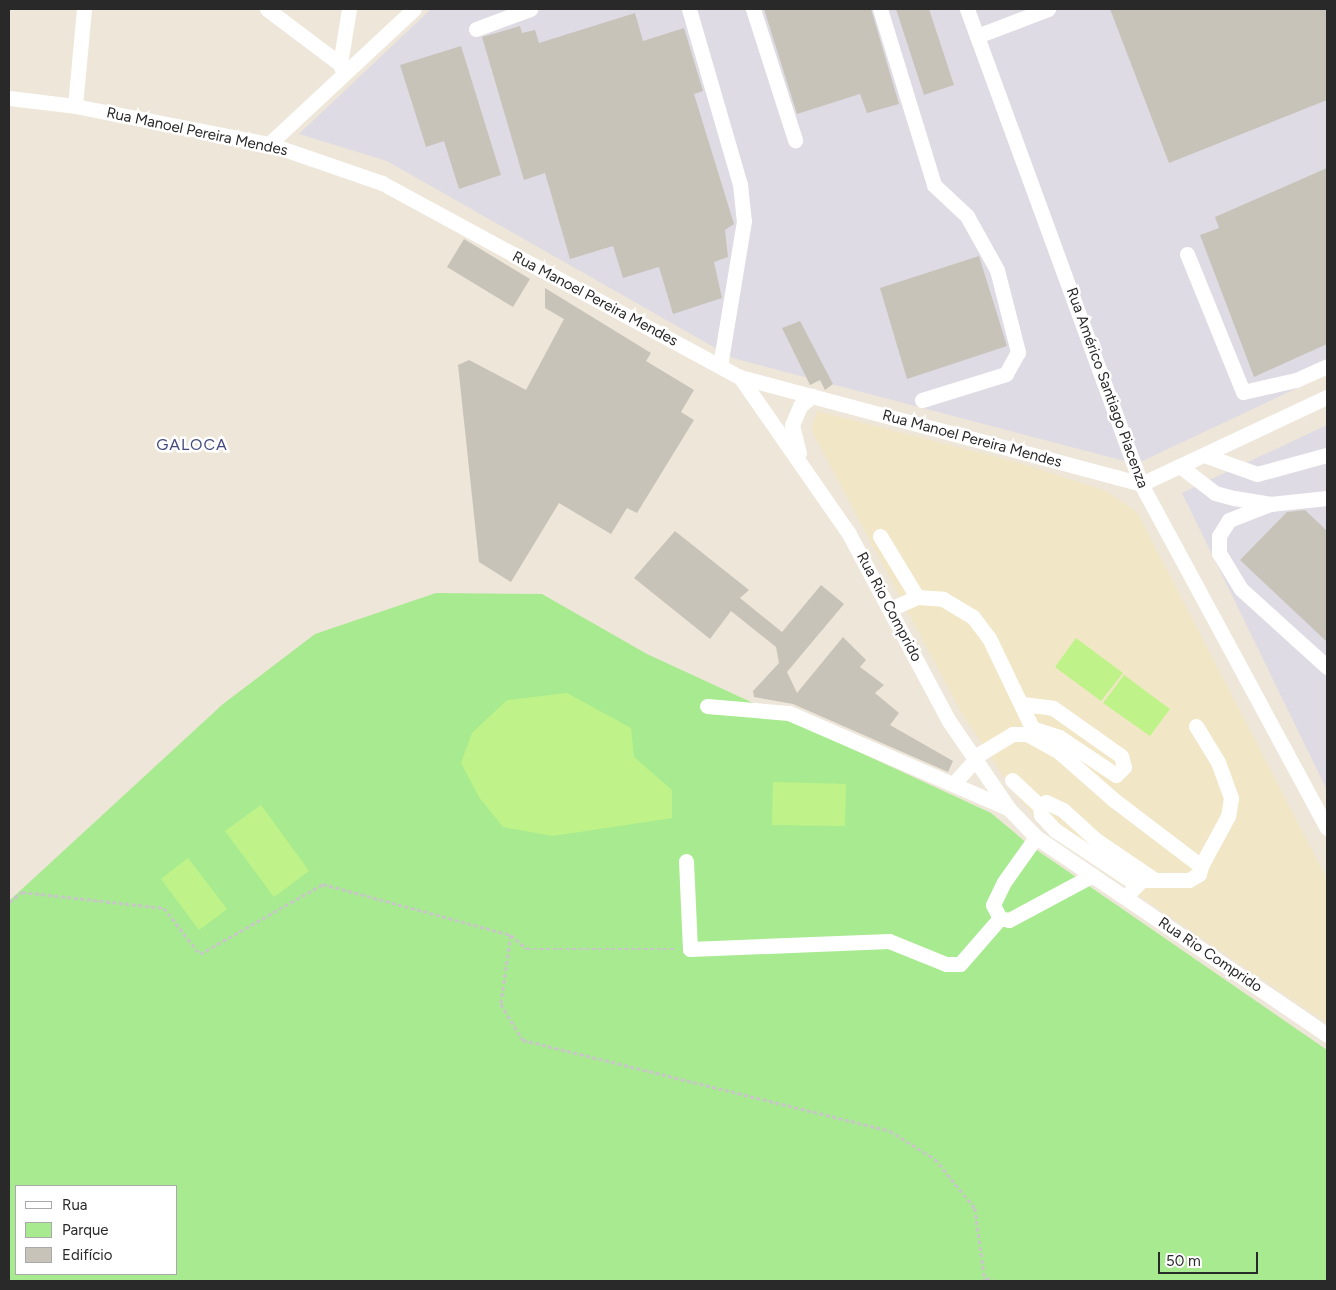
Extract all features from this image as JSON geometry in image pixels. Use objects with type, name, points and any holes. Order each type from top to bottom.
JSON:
[{"type":"street","points":[[75,106],[84,9]]},
{"type":"street","points":[[267,9],[342,70]]},
{"type":"street","points":[[342,70],[349,9]]},
{"type":"street","points":[[269,144],[342,70],[414,9]]},
{"type":"street","points":[[476,29],[530,9]]},
{"type":"street","points":[[689,9],[740,184],[744,221],[720,366]]},
{"type":"street","points":[[753,9],[795,140]]},
{"type":"street","points":[[880,9],[934,185],[967,216],[997,270],[1018,352],[1006,374],[922,400]]},
{"type":"street","name":"Rua Américo Santiago Piacenza","points":[[967,9],[1141,484],[1327,828]]},
{"type":"street","points":[[977,36],[1048,9]]},
{"type":"street","name":"Rua Manoel Pereira Mendes","points":[[9,88],[56,103]]},
{"type":"street","name":"Rua Manoel Pereira Mendes","points":[[9,98],[75,106],[269,144],[382,183],[740,377],[1141,484]]},
{"type":"street","points":[[1187,254],[1243,392],[1296,380],[1327,366]]},
{"type":"street","name":"Rua Rio Comprido","points":[[740,377],[849,534],[949,720],[1010,809],[1036,837],[1327,1035]]},
{"type":"street","points":[[803,466],[792,425],[800,406],[812,396]]},
{"type":"street","points":[[1141,484],[1327,397]]},
{"type":"street","points":[[1204,455],[1257,474],[1327,455]]},
{"type":"street","points":[[1180,466],[1215,493],[1270,504]]},
{"type":"street","points":[[1327,498],[1270,504],[1229,520],[1219,536],[1219,553],[1241,589],[1327,667]]},
{"type":"street","points":[[880,536],[917,597]]},
{"type":"street","points":[[890,609],[917,597],[942,599],[973,617],[988,638],[1022,704],[1035,734],[1201,866]]},
{"type":"street","points":[[955,782],[975,759],[1013,734],[1059,737],[1116,775],[1124,767],[1121,756],[1053,708],[1022,704]]},
{"type":"street","points":[[707,706],[789,713],[955,782],[1010,809]]},
{"type":"street","points":[[1125,897],[1136,884],[1152,878],[1189,880],[1199,874],[1201,866],[1228,816],[1231,798],[1218,762],[1196,726]]},
{"type":"street","points":[[1012,780],[1040,806],[1041,815],[1055,830],[1136,884]]},
{"type":"street","points":[[1040,806],[1046,802],[1063,810],[1096,840],[1152,878]]},
{"type":"street","points":[[1036,837],[1000,889],[993,905],[1000,918],[1009,920],[1092,875]]},
{"type":"street","points":[[686,861],[690,949],[889,941],[946,964],[960,964],[1000,918]]},
{"type":"path","points":[[9,902],[22,892],[164,908],[200,954],[323,884],[511,934],[526,949],[690,949]]},
{"type":"path","points":[[511,934],[501,1004],[523,1040],[890,1131],[935,1159],[975,1208],[986,1280],[994,1281]]},
{"type":"shaded area","points":[[431,9],[1327,9],[1327,374],[1136,464],[733,358],[387,161],[299,134]]},
{"type":"shaded area","points":[[817,411],[1020,463],[1106,491],[1137,512],[1327,879],[1327,1023],[1052,837],[1013,791],[961,712],[811,429]]},
{"type":"shaded area","points":[[1327,425],[1327,790],[1182,493]]},
{"type":"green space","points":[[436,593],[542,594],[647,654],[991,813],[1028,844],[1327,1050],[1327,1281],[9,1281],[9,901],[223,704],[315,634]]},
{"type":"green space","points":[[1076,638],[1123,673],[1101,701],[1055,667]]},
{"type":"green space","points":[[1124,675],[1170,709],[1150,736],[1103,703]]},
{"type":"green space","points":[[567,693],[631,728],[634,757],[672,790],[672,818],[553,836],[503,827],[479,797],[461,763],[472,733],[507,700]]},
{"type":"green space","points":[[773,782],[846,784],[845,826],[772,825]]},
{"type":"green space","points":[[261,805],[309,871],[274,897],[225,831]]},
{"type":"green space","points":[[188,858],[227,909],[199,930],[161,879]]},
{"type":"building","points":[[764,9],[871,9],[899,104],[867,113],[860,94],[797,114]]},
{"type":"building","points":[[896,9],[929,9],[954,85],[924,95]]},
{"type":"building","points":[[1110,9],[1327,9],[1327,100],[1169,163]]},
{"type":"building","points":[[635,13],[643,41],[684,28],[703,91],[694,94],[734,224],[725,230],[728,257],[714,262],[722,298],[673,314],[659,267],[623,278],[613,246],[570,259],[545,173],[524,180],[482,37],[520,26],[522,33],[535,30],[539,43]]},
{"type":"building","points":[[461,46],[501,175],[459,189],[444,141],[426,147],[400,65]]},
{"type":"building","points":[[1327,168],[1327,344],[1254,377],[1200,235],[1219,228],[1215,217]]},
{"type":"building","points":[[464,239],[530,279],[513,307],[447,267]]},
{"type":"building","points":[[979,256],[1007,346],[907,379],[880,288]]},
{"type":"building","points":[[545,288],[651,353],[646,361],[694,390],[681,412],[694,420],[637,513],[627,508],[611,534],[559,503],[511,582],[479,562],[458,365],[469,360],[526,390],[564,319],[545,308]]},
{"type":"building","points":[[800,321],[833,384],[825,390],[820,380],[810,385],[782,328]]},
{"type":"building","points":[[1305,510],[1327,531],[1327,642],[1240,560],[1287,512]]},
{"type":"building","points":[[675,531],[749,590],[740,598],[782,632],[821,585],[844,604],[787,672],[797,693],[843,637],[866,660],[860,667],[884,685],[875,693],[899,713],[890,725],[953,761],[948,772],[793,704],[754,697],[753,691],[779,663],[776,647],[731,611],[710,639],[634,578]]},
{"type":"district","name":"GALOCA","points":[[192,445]]}]
